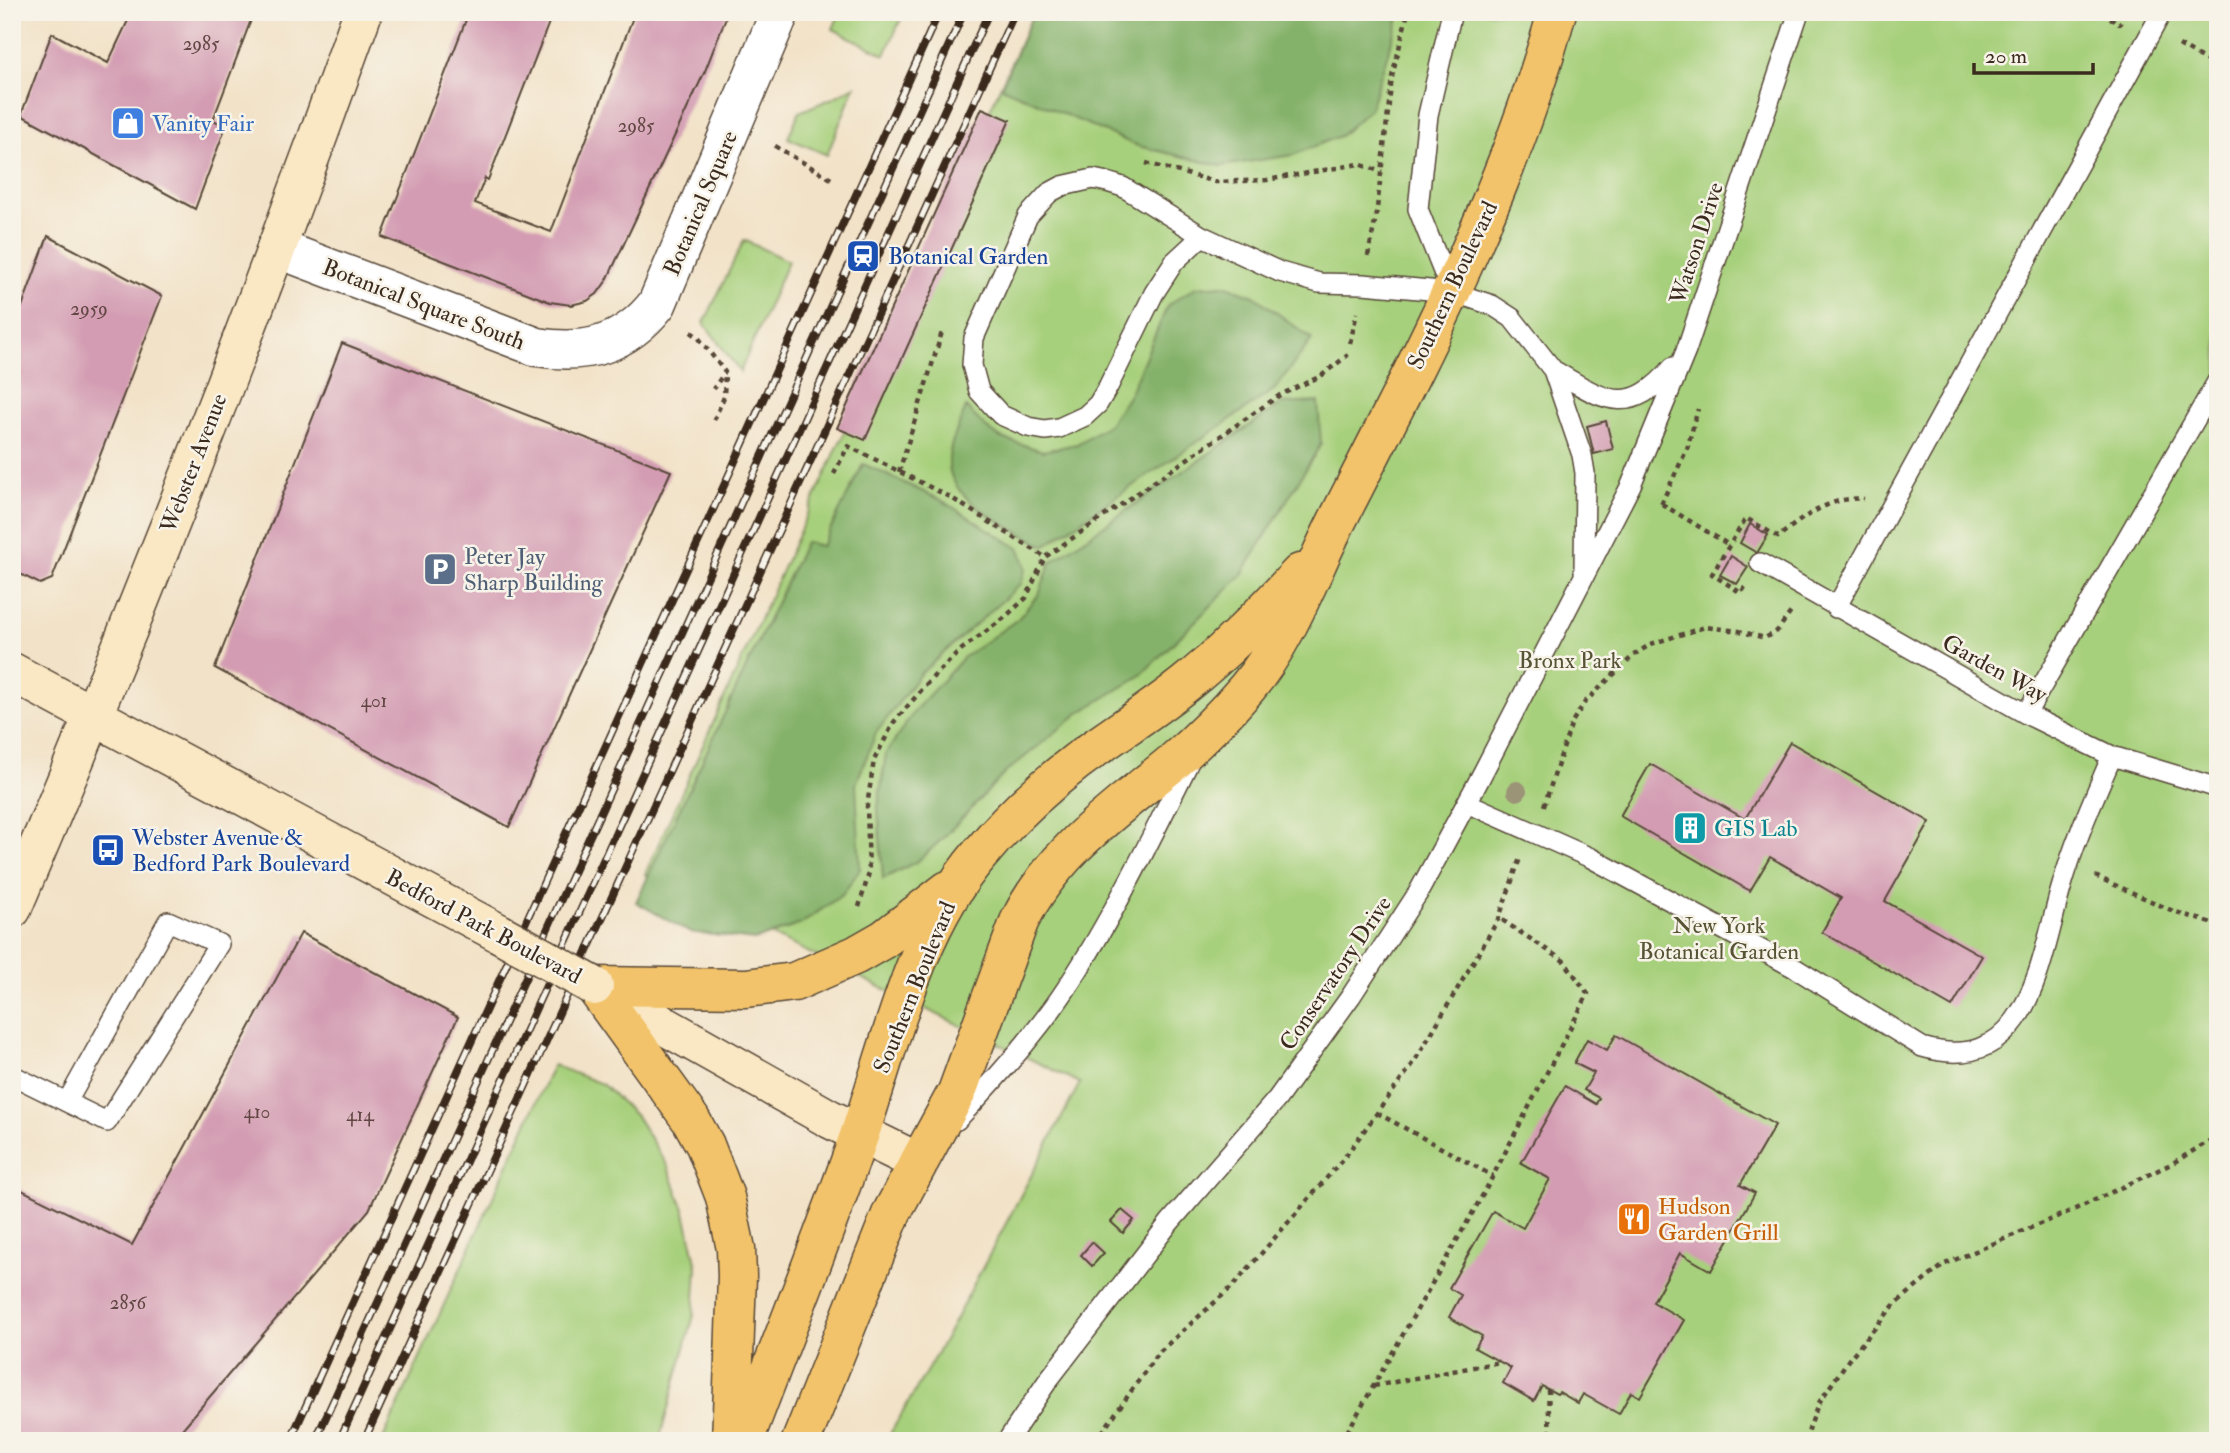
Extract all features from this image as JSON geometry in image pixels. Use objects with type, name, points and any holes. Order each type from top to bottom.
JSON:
[{"type":"main road","name":"Webster Avenue","points":[[12,909],[95,716],[276,248],[363,12]]},
{"type":"main road","name":"Southern Boulevard","points":[[801,1441],[892,1212],[957,1093],[1020,922],[1035,893],[1072,846],[1203,734],[1247,688],[1281,639],[1323,548],[1452,292],[1493,197],[1557,12]]},
{"type":"main road","name":"Southern Boulevard","points":[[744,1441],[860,1134],[916,969],[940,911],[956,884],[1006,824],[1040,791],[1076,762],[1186,684],[1253,623],[1323,548]]},
{"type":"main road","name":"Bedford Park Boulevard","points":[[12,672],[499,933],[860,1134],[918,1162]]},
{"type":"main road","points":[[594,986],[746,988],[794,982],[856,955],[884,939],[956,884]]},
{"type":"main road","points":[[594,986],[691,1120],[705,1145],[725,1197],[736,1250],[737,1276],[731,1441]]},
{"type":"street","name":"Botanical Square","points":[[575,350],[612,342],[644,321],[657,304],[780,12]]},
{"type":"street","name":"Botanical Square South","points":[[276,248],[519,342],[557,350],[575,350]]},
{"type":"lane","points":[[1452,12],[1428,115],[1418,209],[1452,292]]},
{"type":"lane","name":"Watson Drive","points":[[1631,485],[1686,352],[1799,12]]},
{"type":"lane","points":[[1836,608],[2162,12]]},
{"type":"lane","points":[[1202,236],[1174,261],[1154,293],[1108,387],[1098,404],[1085,416],[1059,428],[1028,427],[1001,415],[979,391],[972,365],[978,325],[1028,216],[1049,193],[1077,181],[1107,181],[1123,187],[1202,236],[1280,272],[1320,283],[1452,292],[1492,304],[1512,318],[1553,370],[1576,436],[1585,473],[1584,577]]},
{"type":"lane","points":[[1553,370],[1598,396],[1616,401],[1632,399],[1658,385],[1686,352]]},
{"type":"lane","points":[[2026,714],[2218,380]]},
{"type":"lane","name":"Conservatory Drive","points":[[1007,1441],[1049,1379],[1170,1222],[1277,1100],[1351,996],[1418,893],[1631,485]]},
{"type":"lane","name":"Garden Way","points":[[1760,564],[2026,714],[2112,755],[2218,788]]},
{"type":"lane","points":[[918,1162],[970,1106],[1065,990],[1100,932],[1203,734]]},
{"type":"lane","points":[[1467,803],[1591,858],[1793,967],[1922,1047],[1940,1052],[1960,1053],[1978,1050],[1995,1040],[2020,1013],[2035,987],[2070,865],[2112,755]]},
{"type":"lane","points":[[12,1075],[107,1122],[219,944],[168,921],[67,1102]]},
{"type":"path","points":[[1377,217],[1392,77],[1408,12]]},
{"type":"path","points":[[2102,12],[2119,24],[2123,18]]},
{"type":"path","points":[[2178,44],[2218,67]]},
{"type":"path","points":[[775,146],[833,180]]},
{"type":"path","points":[[1268,180],[1359,164],[1382,172]]},
{"type":"path","points":[[963,263],[972,265]]},
{"type":"path","points":[[691,332],[725,372],[724,397],[714,420]]},
{"type":"path","points":[[854,917],[869,873],[867,806],[874,760],[894,722],[930,679],[962,649],[1026,598],[1045,557],[1280,396],[1321,376],[1348,355]]},
{"type":"path","points":[[713,389],[725,372]]},
{"type":"path","points":[[1661,504],[1687,449],[1698,408]]},
{"type":"path","points":[[834,474],[848,446],[950,497],[1045,557]]},
{"type":"path","points":[[1716,576],[1712,574],[1746,518],[1778,537],[1822,508],[1844,499],[1862,498]]},
{"type":"path","points":[[1655,500],[1729,546]]},
{"type":"path","points":[[1096,1441],[1158,1353],[1233,1286],[1344,1158],[1415,1061],[1499,918],[1524,846],[1541,812],[1572,722],[1586,702],[1634,656],[1651,644],[1705,627],[1739,631],[1765,638],[1777,631],[1806,590]]},
{"type":"path","points":[[2070,865],[2174,911],[2218,925]]},
{"type":"path","points":[[1342,1441],[1493,1176],[1588,994],[1564,961],[1499,918]]},
{"type":"path","points":[[1377,1112],[1493,1176]]},
{"type":"path","points":[[1805,1441],[1818,1404],[1849,1359],[1895,1304],[1944,1264],[2080,1207],[2171,1164],[2218,1136]]},
{"type":"path","points":[[1373,1386],[1500,1362]]},
{"type":"path","points":[[1548,1389],[1550,1441]]},
{"type":"green space","points":[[840,12],[904,12],[885,55],[833,29]]},
{"type":"green space","name":"New York Botanical Garden","points":[[1034,12],[2218,12],[2218,1441],[886,1441],[944,1341],[1080,1083],[645,874]]},
{"type":"green space","points":[[1034,12],[1401,12],[1370,109],[1340,136],[1293,155],[1221,166],[1138,146],[1001,87]]},
{"type":"green space","points":[[855,86],[827,155],[788,138],[799,112]]},
{"type":"green space","points":[[744,240],[788,261],[740,372],[704,323]]},
{"type":"green space","points":[[1224,285],[1254,296],[1312,339],[1275,389],[1044,546],[1001,523],[960,491],[952,478],[949,457],[966,407],[984,426],[1001,438],[1043,451],[1077,444],[1109,424],[1129,395],[1168,305],[1196,287]]},
{"type":"green space","points":[[1318,402],[1321,444],[1241,576],[1140,676],[1079,713],[1005,773],[918,861],[883,879],[878,807],[886,753],[916,709],[964,657],[1018,619],[1039,594],[1051,562],[1281,404]]},
{"type":"green space","points":[[863,464],[941,500],[1020,549],[1026,568],[1021,584],[920,674],[876,733],[856,784],[860,869],[843,894],[801,924],[755,940],[689,932],[636,902],[805,542],[822,546]]},
{"type":"green space","points":[[553,1065],[602,1084],[636,1116],[667,1165],[685,1212],[697,1267],[694,1315],[659,1441],[382,1441]]},
{"type":"building","name":"Vanity Fair","points":[[132,12],[254,12],[213,120],[226,126],[195,209],[21,115],[52,33],[108,63]]},
{"type":"building","points":[[469,12],[553,12],[488,180],[485,178],[475,203],[551,232],[635,12],[728,12],[705,71],[607,280],[597,294],[587,301],[571,305],[550,302],[382,237]]},
{"type":"building","name":"Botanical Garden","points":[[982,108],[1010,120],[865,440],[837,428]]},
{"type":"building","points":[[48,236],[162,296],[52,579],[40,584],[12,570],[12,317],[17,320]]},
{"type":"building","name":"Peter Jay Sharp Building","points":[[342,343],[671,471],[509,827],[215,668]]},
{"type":"building","points":[[1606,421],[1613,449],[1594,454],[1587,426]]},
{"type":"building","points":[[1750,524],[1768,535],[1757,553],[1740,543]]},
{"type":"building","points":[[1731,556],[1748,567],[1737,584],[1720,575]]},
{"type":"building","points":[[1790,742],[1930,822],[1885,901],[1982,956],[1952,1007],[1822,932],[1841,898],[1770,857],[1750,891],[1620,816],[1650,764],[1745,819]]},
{"type":"building","points":[[301,933],[458,1017],[369,1210],[172,1441],[12,1441],[12,1185],[132,1245]]},
{"type":"building","name":"Hudson Garden Grill","points":[[1616,1035],[1775,1125],[1740,1185],[1755,1193],[1711,1271],[1680,1253],[1653,1302],[1684,1320],[1640,1397],[1631,1392],[1619,1414],[1583,1394],[1578,1403],[1542,1386],[1534,1401],[1503,1383],[1511,1368],[1475,1348],[1482,1336],[1449,1317],[1461,1295],[1449,1288],[1493,1211],[1523,1228],[1550,1179],[1521,1163],[1565,1086],[1596,1104],[1599,1098],[1584,1090],[1594,1073],[1574,1063],[1587,1039],[1607,1050]]},
{"type":"building","points":[[1122,1210],[1134,1220],[1123,1233],[1111,1222]]},
{"type":"building","points":[[1092,1242],[1104,1253],[1092,1266],[1081,1255]]},
{"type":"railway","points":[[290,1441],[939,12]]},
{"type":"railway","points":[[315,1441],[964,12]]},
{"type":"railway","points":[[339,1441],[989,12]]},
{"type":"railway","points":[[364,1441],[1015,12]]},
{"type":"place","name":"Vanity Fair","points":[[128,123]]},
{"type":"place","name":"Botanical Garden","points":[[863,256]]},
{"type":"place","name":"Peter Jay Sharp Building","points":[[440,569]]},
{"type":"place","name":"GIS Lab","points":[[1690,828]]},
{"type":"place","name":"Webster Avenue & Bedford Park Boulevard","points":[[108,850]]},
{"type":"place","name":"Hudson Garden Grill","points":[[1634,1219]]},
{"type":"park label","name":"Bronx Park","points":[[1570,660]]}]
